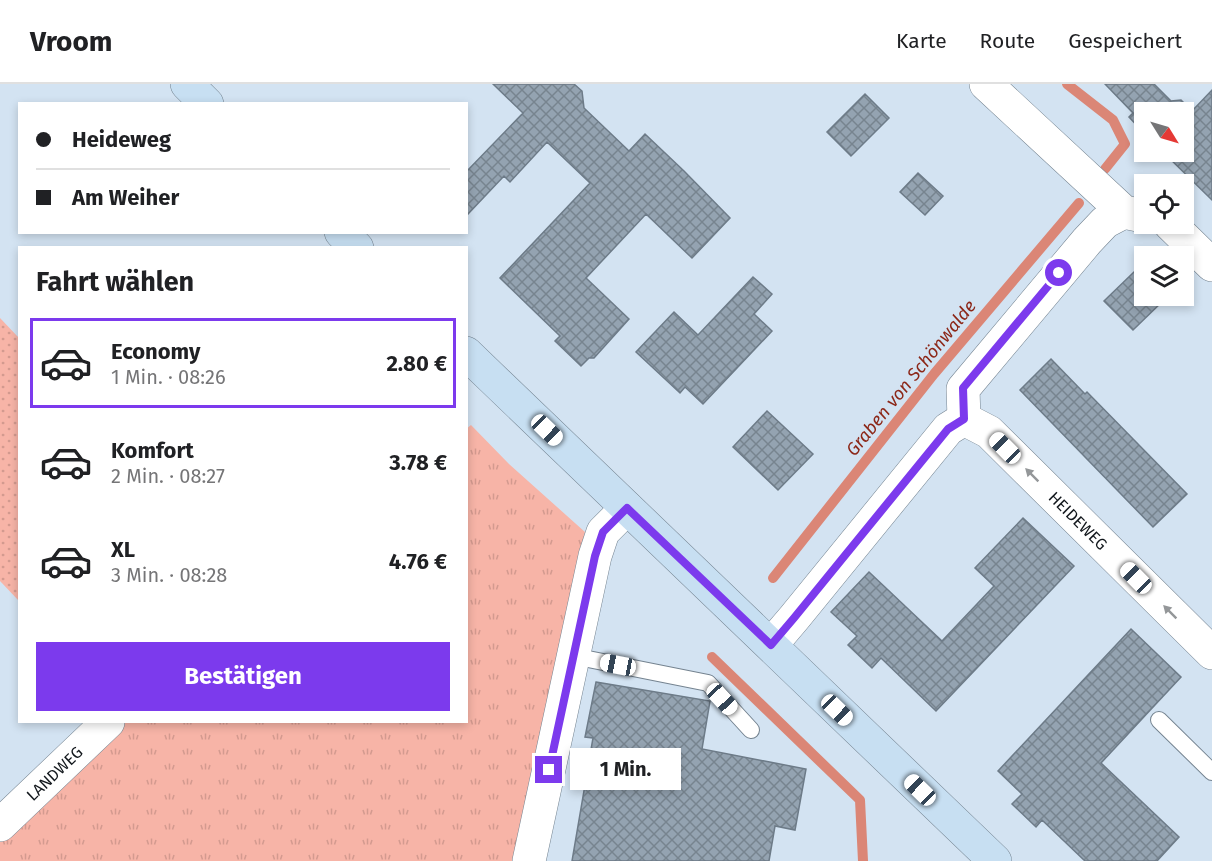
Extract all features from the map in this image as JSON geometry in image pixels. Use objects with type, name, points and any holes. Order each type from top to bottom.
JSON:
[{"type":"main road","points":[[187,84],[205,102]]},
{"type":"main road","points":[[343,234],[355,246]]},
{"type":"main road","points":[[471,366],[627,508],[995,861]]},
{"type":"street","points":[[986,84],[1134,214]]},
{"type":"street","points":[[771,645],[948,429],[964,419],[963,388],[1105,222],[1134,214]]},
{"type":"street","points":[[1180,234],[1212,265]]},
{"type":"street","name":"HEIDEWEG","points":[[964,419],[989,432],[1212,653]]},
{"type":"street","points":[[529,861],[595,556],[603,532],[627,508]]},
{"type":"street","name":"LANDWEG","points":[[0,825],[107,723]]},
{"type":"lane","points":[[573,656],[708,683],[751,730]]},
{"type":"lane","points":[[1159,720],[1212,772]]},
{"type":"green space","points":[[0,318],[18,337],[18,600],[0,581]]},
{"type":"green space","points":[[471,425],[509,464],[585,532],[515,861],[0,861],[0,825],[112,723],[468,723],[468,427]]},
{"type":"building","points":[[493,84],[574,84],[582,91],[584,108],[629,151],[645,134],[730,218],[692,258],[646,214],[586,278],[629,319],[594,358],[589,358],[581,366],[555,341],[560,336],[500,278],[590,183],[547,142],[510,182],[504,176],[468,214],[468,170],[523,113]]},
{"type":"building","points":[[1105,84],[1154,84],[1171,101],[1181,100],[1183,102],[1134,102],[1134,122],[1129,117],[1133,113]]},
{"type":"building","points":[[1212,90],[1212,200],[1194,182],[1194,174],[1185,174],[1173,162],[1194,162],[1194,109]]},
{"type":"building","points":[[865,94],[889,118],[851,156],[827,132]]},
{"type":"building","points":[[918,173],[943,196],[925,215],[900,192]]},
{"type":"building","points":[[1134,272],[1134,306],[1158,306],[1133,330],[1104,301]]},
{"type":"building","points":[[753,277],[772,294],[754,314],[772,331],[703,404],[685,387],[680,393],[636,352],[674,312],[698,335]]},
{"type":"building","points":[[1051,359],[1085,394],[1087,392],[1187,494],[1153,527],[1020,390]]},
{"type":"building","points":[[767,411],[813,454],[778,490],[733,447]]},
{"type":"building","points":[[1023,518],[1074,566],[936,711],[881,658],[872,668],[848,645],[857,636],[831,612],[869,572],[942,641],[994,586],[975,568]]},
{"type":"building","points":[[1131,629],[1181,677],[1101,763],[1179,837],[1157,861],[1085,861],[1042,820],[1036,827],[1012,804],[1022,794],[998,771]]},
{"type":"building","points":[[596,682],[710,701],[702,749],[806,769],[795,830],[775,826],[769,861],[572,861],[593,738],[585,737]]},
{"type":"waterway","name":"Graben von Schönwalde","points":[[1067,84],[1113,120],[1125,144],[1105,169]]},
{"type":"waterway","name":"Graben von Schönwalde","points":[[773,578],[934,374],[1079,203]]},
{"type":"waterway","name":"Graben von Schönwalde","points":[[712,657],[860,800],[863,861]]},
{"type":"route","points":[[549,770],[595,556],[603,532],[627,508],[771,645],[948,429],[964,419],[963,388],[1059,273]]}]
